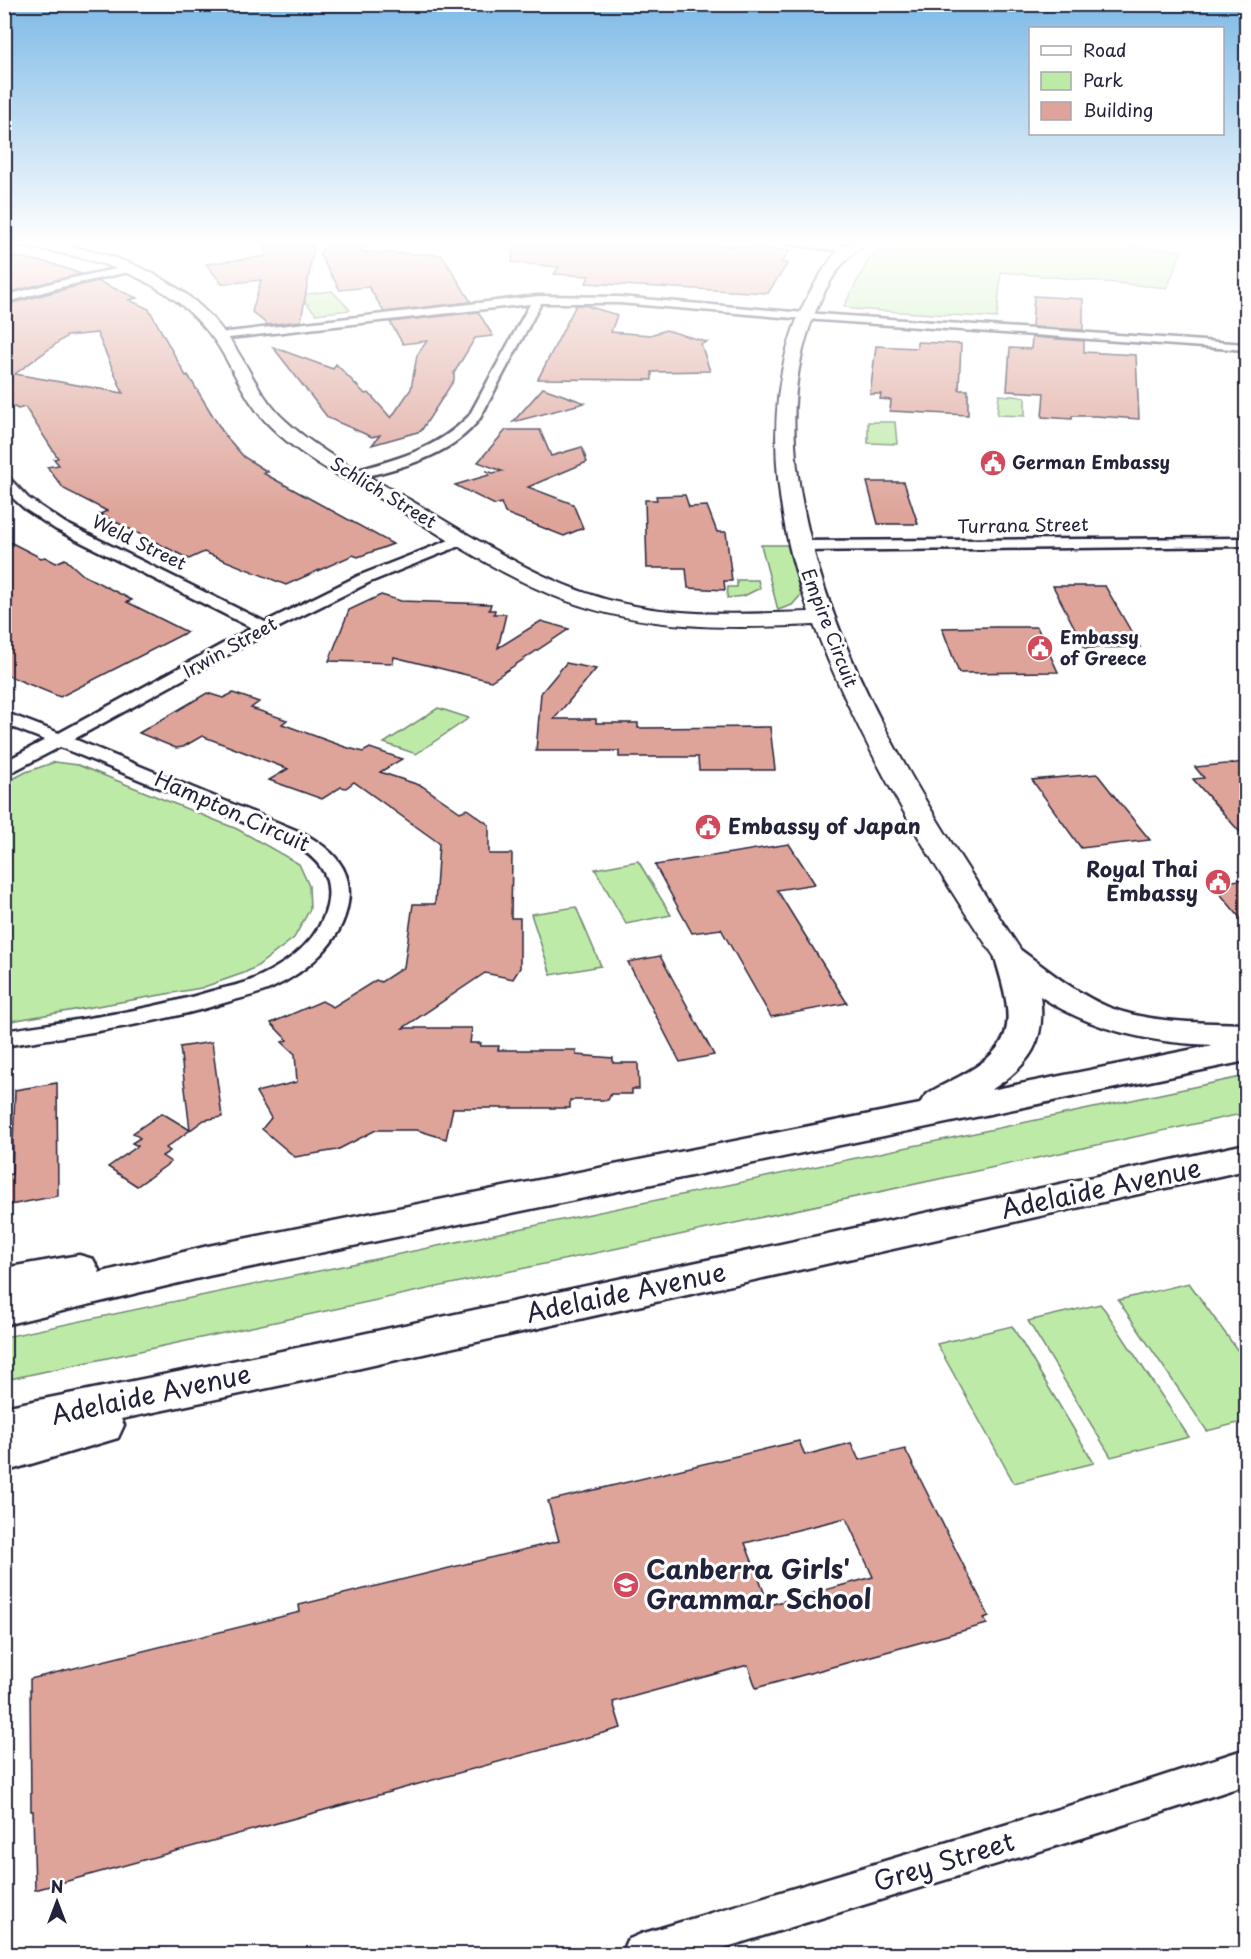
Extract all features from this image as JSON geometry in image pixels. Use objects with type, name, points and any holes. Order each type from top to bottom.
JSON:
[{"type":"highway","points":[[1011,958],[1070,1000],[1107,1018],[1165,1030],[1246,1035]]},
{"type":"highway","points":[[907,1120],[969,1087],[991,1072],[1018,1044],[1024,1031],[1026,1014],[1011,958]]},
{"type":"highway","points":[[4,1309],[208,1261],[1246,1050]]},
{"type":"highway","name":"Adelaide Avenue","points":[[4,1425],[316,1361],[1246,1157]]},
{"type":"highway","points":[[4,1284],[84,1270],[208,1261]]},
{"type":"highway","points":[[4,1453],[316,1361]]},
{"type":"street","name":"Schlich Street","points":[[217,332],[246,380],[276,422],[304,447],[462,540],[569,595],[598,605],[659,616],[700,620],[824,618]]},
{"type":"street","points":[[220,336],[251,332]]},
{"type":"street","points":[[355,475],[423,455],[463,432],[474,418],[520,332]]},
{"type":"street","name":"Empire Circuit","points":[[801,332],[790,367],[784,431],[791,502],[810,585],[841,664],[878,743],[950,866],[1011,958]]},
{"type":"street","points":[[1047,332],[1246,346]]},
{"type":"street","name":"Weld Street","points":[[4,481],[32,509],[60,526],[265,628]]},
{"type":"street","name":"Irwin Street","points":[[4,770],[265,628],[364,579],[462,540]]},
{"type":"street","name":"Turrana Street","points":[[800,546],[1246,542]]},
{"type":"street","name":"Hampton Circuit","points":[[4,717],[296,837],[322,852],[335,869],[341,893],[323,940],[302,960],[269,981],[170,1011],[4,1039]]},
{"type":"street","name":"Grey Street","points":[[641,1954],[1095,1816],[1246,1767]]},
{"type":"green space","points":[[999,395],[1025,397],[1025,416],[997,415]]},
{"type":"green space","points":[[868,422],[895,422],[897,444],[868,443]]},
{"type":"green space","points":[[761,545],[787,545],[801,595],[792,605],[778,610]]},
{"type":"green space","points":[[737,580],[758,580],[760,588],[744,596],[727,598],[728,587],[737,587]]},
{"type":"green space","points":[[438,708],[469,718],[416,754],[384,743]]},
{"type":"green space","points":[[55,762],[78,765],[237,829],[299,864],[309,886],[310,909],[294,938],[256,967],[201,988],[5,1022],[5,783],[26,772]]},
{"type":"green space","points":[[638,861],[671,915],[626,924],[595,869]]},
{"type":"green space","points":[[576,907],[601,966],[551,975],[531,914]]},
{"type":"green space","points":[[1246,1076],[1246,1113],[5,1380],[5,1337]]},
{"type":"green space","points":[[1189,1283],[1246,1362],[1246,1421],[1207,1431],[1118,1300]]},
{"type":"green space","points":[[1100,1304],[1189,1437],[1111,1457],[1028,1321]]},
{"type":"green space","points":[[1012,1326],[1094,1463],[1014,1483],[937,1344]]},
{"type":"building","points":[[4,332],[162,332],[186,376],[188,375],[224,434],[244,457],[268,472],[263,473],[393,544],[358,557],[353,555],[286,585],[204,552],[189,559],[100,514],[107,511],[64,489],[47,467],[59,465],[54,459],[58,458],[25,407],[18,409],[4,402]],"holes":[[[97,333],[123,393],[15,374],[67,336]]]},
{"type":"building","points":[[396,332],[491,332],[493,336],[475,338],[454,373],[454,380],[421,431],[372,445],[380,435],[372,437],[328,418],[273,347],[333,369],[336,364],[365,394],[369,393],[391,418],[411,389],[417,355],[427,341],[403,344]]},
{"type":"building","points":[[562,332],[650,335],[674,332],[707,342],[701,344],[710,371],[652,372],[652,380],[538,379]]},
{"type":"building","points":[[1032,337],[1084,341],[1084,352],[1136,355],[1139,419],[1096,416],[1072,416],[1072,419],[1042,417],[1044,393],[1007,391],[1010,348],[1031,349]]},
{"type":"building","points":[[917,342],[961,344],[959,390],[968,390],[968,415],[890,411],[891,400],[880,399],[881,394],[870,394],[876,346],[917,348]]},
{"type":"building","points":[[543,388],[585,403],[513,422]]},
{"type":"building","points":[[506,430],[540,430],[551,456],[582,447],[587,462],[528,487],[573,504],[583,528],[564,536],[505,513],[501,503],[495,505],[455,485],[489,475],[487,471],[493,473],[502,471],[478,462]]},
{"type":"building","points":[[867,482],[904,482],[918,524],[878,524]]},
{"type":"building","points":[[685,495],[689,507],[707,506],[717,532],[726,532],[732,581],[724,581],[725,590],[688,588],[686,568],[647,568],[645,500],[657,500],[656,496]]},
{"type":"building","points":[[4,539],[56,563],[65,559],[83,575],[132,600],[127,602],[187,632],[60,697],[4,674]]},
{"type":"building","points":[[1053,586],[1105,586],[1140,647],[1085,648]]},
{"type":"building","points":[[381,595],[401,601],[491,604],[489,610],[495,610],[494,614],[506,614],[498,648],[541,621],[569,629],[491,681],[394,657],[393,663],[329,661],[349,610]]},
{"type":"building","points":[[1037,627],[1058,672],[959,673],[942,628]]},
{"type":"building","points":[[566,663],[596,669],[554,719],[596,719],[596,723],[638,723],[638,728],[770,727],[775,770],[699,770],[698,757],[619,757],[619,751],[536,751],[541,693]]},
{"type":"building","points":[[207,693],[223,698],[233,693],[259,702],[251,708],[287,720],[282,724],[345,747],[363,752],[370,748],[402,759],[380,772],[422,786],[460,812],[467,809],[489,825],[489,854],[512,854],[511,918],[520,918],[520,968],[513,979],[485,973],[403,1028],[472,1028],[470,1043],[481,1043],[480,1046],[499,1046],[498,1050],[576,1050],[576,1055],[613,1058],[613,1063],[638,1063],[639,1089],[632,1089],[632,1094],[611,1094],[608,1100],[570,1100],[570,1108],[453,1108],[446,1139],[417,1130],[376,1130],[337,1150],[295,1157],[262,1129],[271,1118],[256,1092],[297,1082],[295,1054],[282,1042],[287,1040],[271,1023],[322,1001],[333,1007],[376,980],[381,982],[404,967],[413,904],[435,904],[439,843],[354,782],[322,799],[269,780],[288,769],[202,736],[183,747],[176,748],[139,733]]},
{"type":"building","points":[[1246,762],[1246,839],[1193,779],[1204,778],[1195,767]]},
{"type":"building","points":[[1097,774],[1150,840],[1081,848],[1032,780]]},
{"type":"building","points":[[789,844],[815,884],[777,890],[847,1003],[771,1017],[721,929],[692,933],[655,865]]},
{"type":"building","points":[[1246,879],[1246,925],[1212,884]]},
{"type":"building","points":[[660,956],[714,1055],[680,1062],[628,962]]},
{"type":"building","points":[[212,1042],[222,1117],[204,1120],[166,1148],[170,1151],[162,1156],[171,1162],[137,1186],[108,1167],[138,1146],[132,1143],[140,1138],[133,1133],[162,1113],[190,1130],[180,1047]]},
{"type":"building","points":[[57,1083],[58,1196],[4,1206],[4,1175],[12,1174],[15,1090]]},
{"type":"building","points":[[799,1441],[805,1455],[851,1443],[859,1460],[905,1449],[989,1616],[984,1618],[987,1624],[756,1688],[748,1665],[613,1702],[621,1728],[35,1890],[33,1811],[31,1811],[30,1679],[300,1612],[299,1605],[559,1541],[548,1501]],"holes":[[[846,1518],[873,1577],[769,1605],[745,1543]]]},
{"type":"place","name":"German Embassy","points":[[993,463]]},
{"type":"place","name":"Embassy of Greece","points":[[1040,648]]},
{"type":"place","name":"Embassy of Japan","points":[[708,827]]},
{"type":"place","name":"Royal Thai Embassy","points":[[1218,882]]},
{"type":"place","name":"Canberra Girls' Grammar School","points":[[626,1585]]}]
